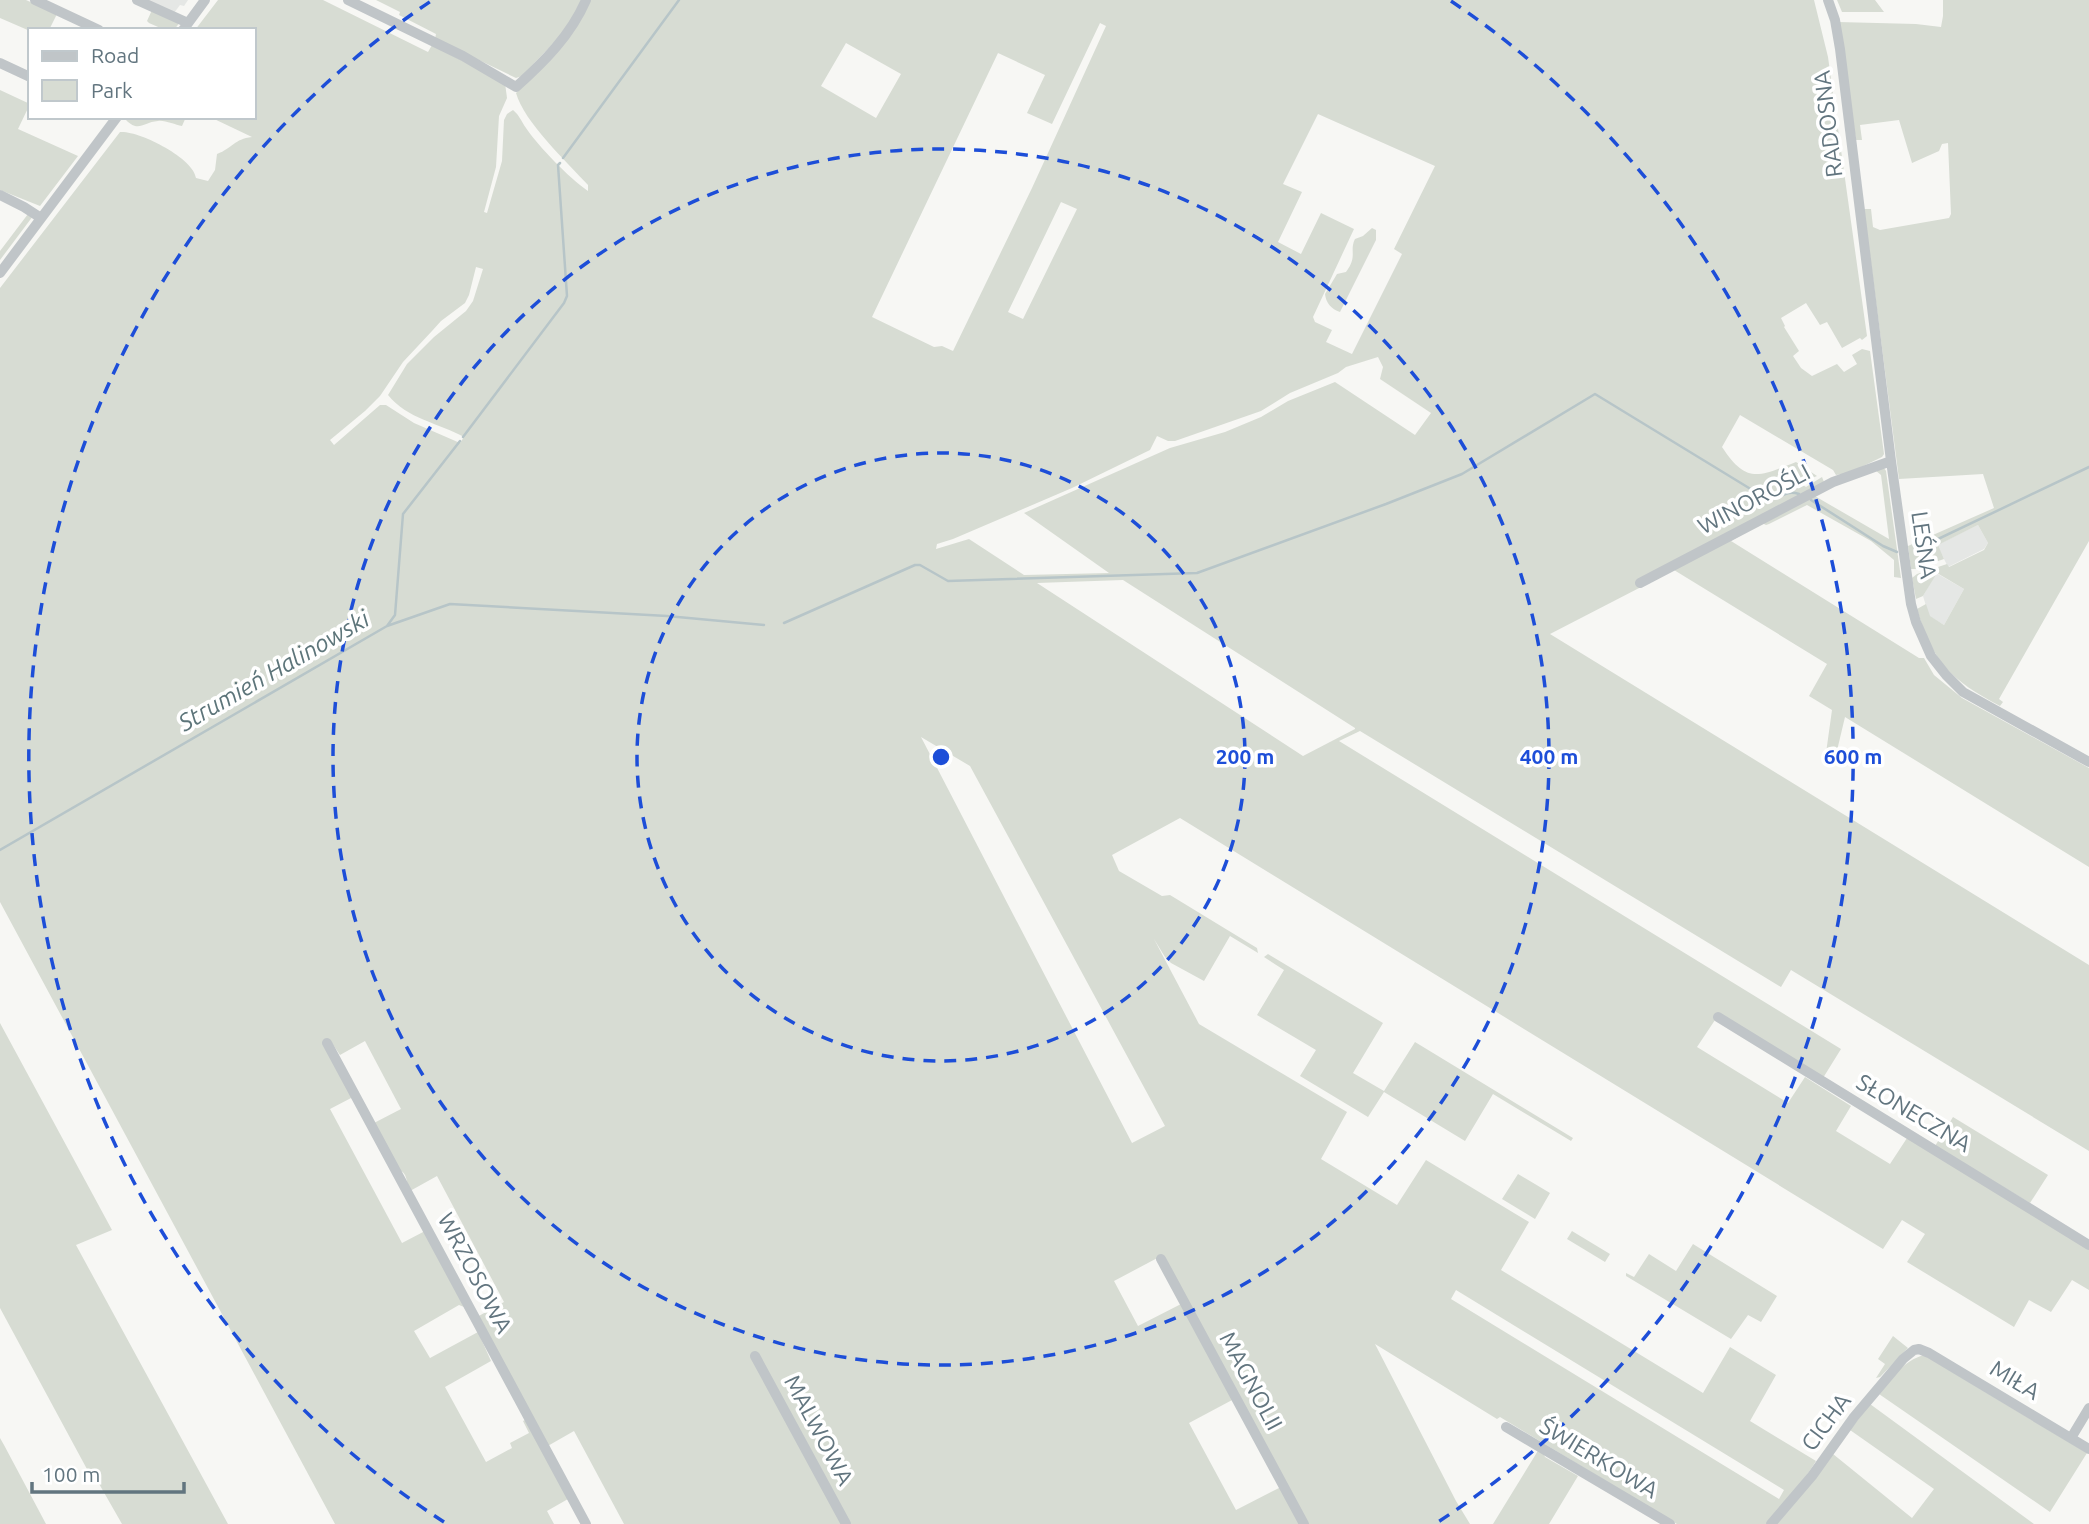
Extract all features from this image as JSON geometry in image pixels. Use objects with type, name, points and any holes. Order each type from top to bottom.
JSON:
[{"type":"street","points":[[35,0],[95,28]]},
{"type":"street","points":[[137,0],[185,26],[205,0]]},
{"type":"street","points":[[348,0],[463,56],[516,87],[553,50],[574,24],[586,0]]},
{"type":"street","name":"RADOSNA","points":[[1828,0],[1835,20],[1840,50],[1864,245]]},
{"type":"street","points":[[0,63],[28,76]]},
{"type":"street","points":[[1,271],[115,119]]},
{"type":"street","points":[[0,195],[41,218]]},
{"type":"street","name":"LEŚNA","points":[[1864,245],[1891,461],[1911,604],[1916,622],[1931,656],[1952,683],[1963,692],[2089,762]]},
{"type":"street","name":"WINOROŚLI","points":[[1640,583],[1833,482],[1891,461]]},
{"type":"street","name":"SŁONECZNA","points":[[1717,1017],[2089,1245]]},
{"type":"street","name":"WRZOSOWA","points":[[327,1043],[586,1524]]},
{"type":"street","name":"MAGNOLII","points":[[1161,1259],[1304,1524]]},
{"type":"street","name":"MIŁA","points":[[1919,1349],[1930,1353],[2089,1449]]},
{"type":"street","name":"CICHA","points":[[1771,1524],[1812,1476],[1902,1359],[1919,1349]]},
{"type":"street","name":"MALWOWA","points":[[755,1356],[846,1524]]},
{"type":"street","points":[[2071,1438],[2089,1408]]},
{"type":"street","name":"ŚWIERKOWA","points":[[1506,1427],[1670,1524]]},
{"type":"shaded area","points":[[145,0],[188,0],[174,13]]},
{"type":"shaded area","points":[[1978,525],[1988,543],[1984,549],[1948,567],[1937,545]]},
{"type":"shaded area","points":[[1936,573],[1964,589],[1944,625],[1929,616],[1923,596]]},
{"type":"green space","points":[[0,0],[26,0],[57,14],[50,28],[28,28],[28,30],[0,18]]},
{"type":"green space","points":[[218,0],[323,0],[428,52],[432,45],[505,83],[507,98],[499,116],[496,167],[484,212],[487,213],[502,161],[504,120],[513,110],[546,153],[588,191],[588,185],[537,129],[516,93],[535,74],[589,0],[1814,0],[1828,57],[1867,336],[1842,348],[1827,322],[1820,325],[1806,303],[1781,318],[1799,351],[1793,356],[1801,368],[1812,376],[1837,364],[1844,372],[1857,364],[1852,355],[1862,349],[1870,351],[1884,454],[1849,473],[1836,475],[1833,470],[1740,415],[1722,447],[1739,467],[1755,474],[1796,462],[1817,476],[1800,483],[1806,487],[1822,477],[1824,482],[1813,495],[1889,539],[1881,475],[1875,470],[1884,468],[1901,578],[1894,577],[1894,560],[1871,541],[1807,505],[1769,524],[1762,523],[1731,541],[1919,658],[1924,658],[1934,675],[1962,698],[2089,768],[2089,867],[1845,717],[1835,759],[1826,753],[1832,710],[1809,696],[1827,664],[1674,570],[1550,634],[2089,965],[2089,1151],[1791,970],[1781,987],[1360,731],[1339,741],[1841,1049],[1823,1078],[1719,1014],[1697,1047],[1788,1103],[1805,1077],[1851,1106],[1836,1131],[1890,1164],[1907,1138],[2089,1249],[2089,1290],[2072,1280],[2051,1312],[2029,1300],[2014,1327],[1907,1262],[1925,1234],[1902,1220],[1883,1249],[1180,818],[1112,855],[1119,871],[1162,896],[1170,895],[1257,948],[1258,953],[1230,936],[1204,981],[1171,963],[1154,939],[1199,1024],[1347,1112],[1321,1159],[1397,1205],[1426,1160],[1529,1222],[1501,1270],[1703,1393],[1730,1347],[1776,1375],[1750,1421],[1816,1461],[1766,1524],[1677,1524],[1375,1344],[1470,1524],[1308,1524],[1163,1255],[1114,1281],[1138,1326],[1183,1303],[1234,1399],[1189,1423],[1236,1510],[1281,1487],[1301,1524],[624,1524],[574,1431],[546,1447],[477,1317],[504,1302],[437,1176],[410,1191],[405,1176],[399,1170],[374,1123],[401,1109],[365,1041],[340,1055],[330,1040],[353,1097],[330,1109],[402,1243],[425,1231],[464,1307],[459,1305],[414,1331],[430,1358],[478,1332],[491,1361],[445,1387],[486,1462],[512,1448],[510,1443],[529,1433],[523,1421],[525,1420],[568,1499],[547,1511],[554,1524],[335,1524],[0,902],[0,288],[120,132],[151,140],[164,147],[186,162],[196,178],[208,181],[215,170],[217,154],[241,140],[252,137],[214,119],[256,119],[256,28],[197,28]],"holes":[[[1100,23],[1106,26],[953,351],[942,346],[934,347],[872,317],[998,53],[1045,75],[1027,113],[1052,124]],[[846,43],[901,74],[876,118],[821,86]],[[1318,114],[1435,166],[1394,249],[1402,254],[1352,354],[1326,342],[1332,330],[1315,322],[1313,317],[1354,229],[1321,213],[1301,254],[1278,242],[1302,192],[1283,184]],[[1061,202],[1077,209],[1023,319],[1008,312]],[[476,267],[483,269],[473,301],[466,311],[407,364],[388,395],[404,410],[464,437],[460,443],[414,423],[386,405],[380,405],[334,445],[330,440],[380,396],[403,362],[441,321],[465,303]],[[1378,357],[1383,367],[1380,379],[1431,413],[1415,435],[1335,382],[1288,401],[1261,417],[1225,432],[1170,448],[1024,513],[1109,573],[1024,575],[969,539],[936,549],[937,544],[1072,488],[1150,450],[1157,436],[1175,441],[1261,411],[1290,393],[1346,367]],[[1123,580],[1355,729],[1303,756],[1037,583]],[[921,737],[970,766],[1165,1126],[1132,1143]],[[1456,1290],[1784,1490],[1779,1499],[1451,1299]]]},
{"type":"green space","points":[[376,0],[583,0],[566,30],[522,76],[516,78],[435,39],[436,34]]},
{"type":"green space","points":[[1837,0],[1875,0],[1884,12],[1842,12]]},
{"type":"green space","points":[[1943,0],[2089,0],[2089,541],[1999,699],[2003,702],[2000,706],[1956,678],[1946,668],[1930,643],[1917,609],[1926,604],[1930,616],[1944,625],[1964,589],[1937,573],[1923,596],[1916,599],[1912,578],[1947,564],[1949,567],[1984,550],[1988,543],[1978,525],[1938,545],[1944,559],[1915,569],[1911,569],[1908,546],[1994,508],[1983,474],[1899,479],[1864,209],[1871,209],[1873,227],[1880,230],[1949,218],[1948,143],[1942,144],[1939,151],[1912,163],[1899,120],[1860,125],[1862,140],[1856,140],[1838,22],[1941,27]]},
{"type":"green space","points":[[152,10],[180,22],[176,28],[160,28],[147,21]]},
{"type":"green space","points":[[0,90],[28,103],[18,129],[78,156],[40,206],[0,190]]},
{"type":"green space","points":[[185,119],[182,126],[161,121],[134,126],[126,120]]},
{"type":"green space","points":[[28,214],[33,216],[0,260],[0,251]]},
{"type":"green space","points":[[1372,228],[1376,230],[1376,240],[1340,312],[1337,311],[1326,300],[1325,294],[1337,274],[1346,272],[1350,266],[1355,239]]},
{"type":"green space","points":[[1268,954],[1383,1023],[1353,1073],[1384,1091],[1415,1042],[1573,1138],[1571,1141],[1493,1094],[1465,1141],[1384,1092],[1368,1117],[1300,1076],[1316,1050],[1257,1015],[1284,970],[1264,957]]},
{"type":"green space","points":[[0,1023],[112,1230],[76,1245],[228,1524],[122,1524],[98,1482],[95,1484],[0,1308]]},
{"type":"green space","points":[[1953,1117],[2048,1175],[2030,1203],[1935,1146]]},
{"type":"green space","points":[[1518,1174],[1550,1193],[1535,1219],[1502,1199]]},
{"type":"green space","points":[[1572,1231],[1610,1254],[1605,1262],[1567,1239]]},
{"type":"green space","points":[[1693,1244],[1777,1296],[1761,1322],[1748,1315],[1731,1339],[1626,1276],[1626,1273],[1634,1277],[1649,1254],[1676,1271]]},
{"type":"green space","points":[[1893,1336],[1908,1348],[1876,1378],[1885,1364],[1878,1359]]},
{"type":"green space","points":[[1924,1355],[2087,1453],[2050,1512],[1879,1394],[1904,1365]]},
{"type":"green space","points":[[1870,1404],[2034,1524],[1775,1524],[1833,1454],[1912,1518],[1934,1489],[1850,1430]]},
{"type":"green space","points":[[0,1438],[4,1445],[46,1524],[0,1524]]},
{"type":"green space","points":[[1539,1449],[1545,1457],[1578,1476],[1549,1524],[1493,1524]]},
{"type":"waterway","name":"Strumień Halinowski","points":[[563,158],[679,0]]},
{"type":"waterway","name":"Strumień Halinowski","points":[[463,437],[567,296],[558,165],[560,163]]},
{"type":"waterway","points":[[784,623],[915,565],[920,565],[948,581],[1197,573],[1462,474],[1595,394],[1767,499],[1790,493],[1799,494]]},
{"type":"waterway","name":"Strumień Halinowski","points":[[0,850],[387,626],[395,615],[403,514],[460,441]]},
{"type":"waterway","points":[[1915,550],[2089,467]]},
{"type":"waterway","points":[[1811,500],[1883,546],[1897,552]]},
{"type":"waterway","points":[[387,626],[450,604],[667,616],[764,625]]}]
